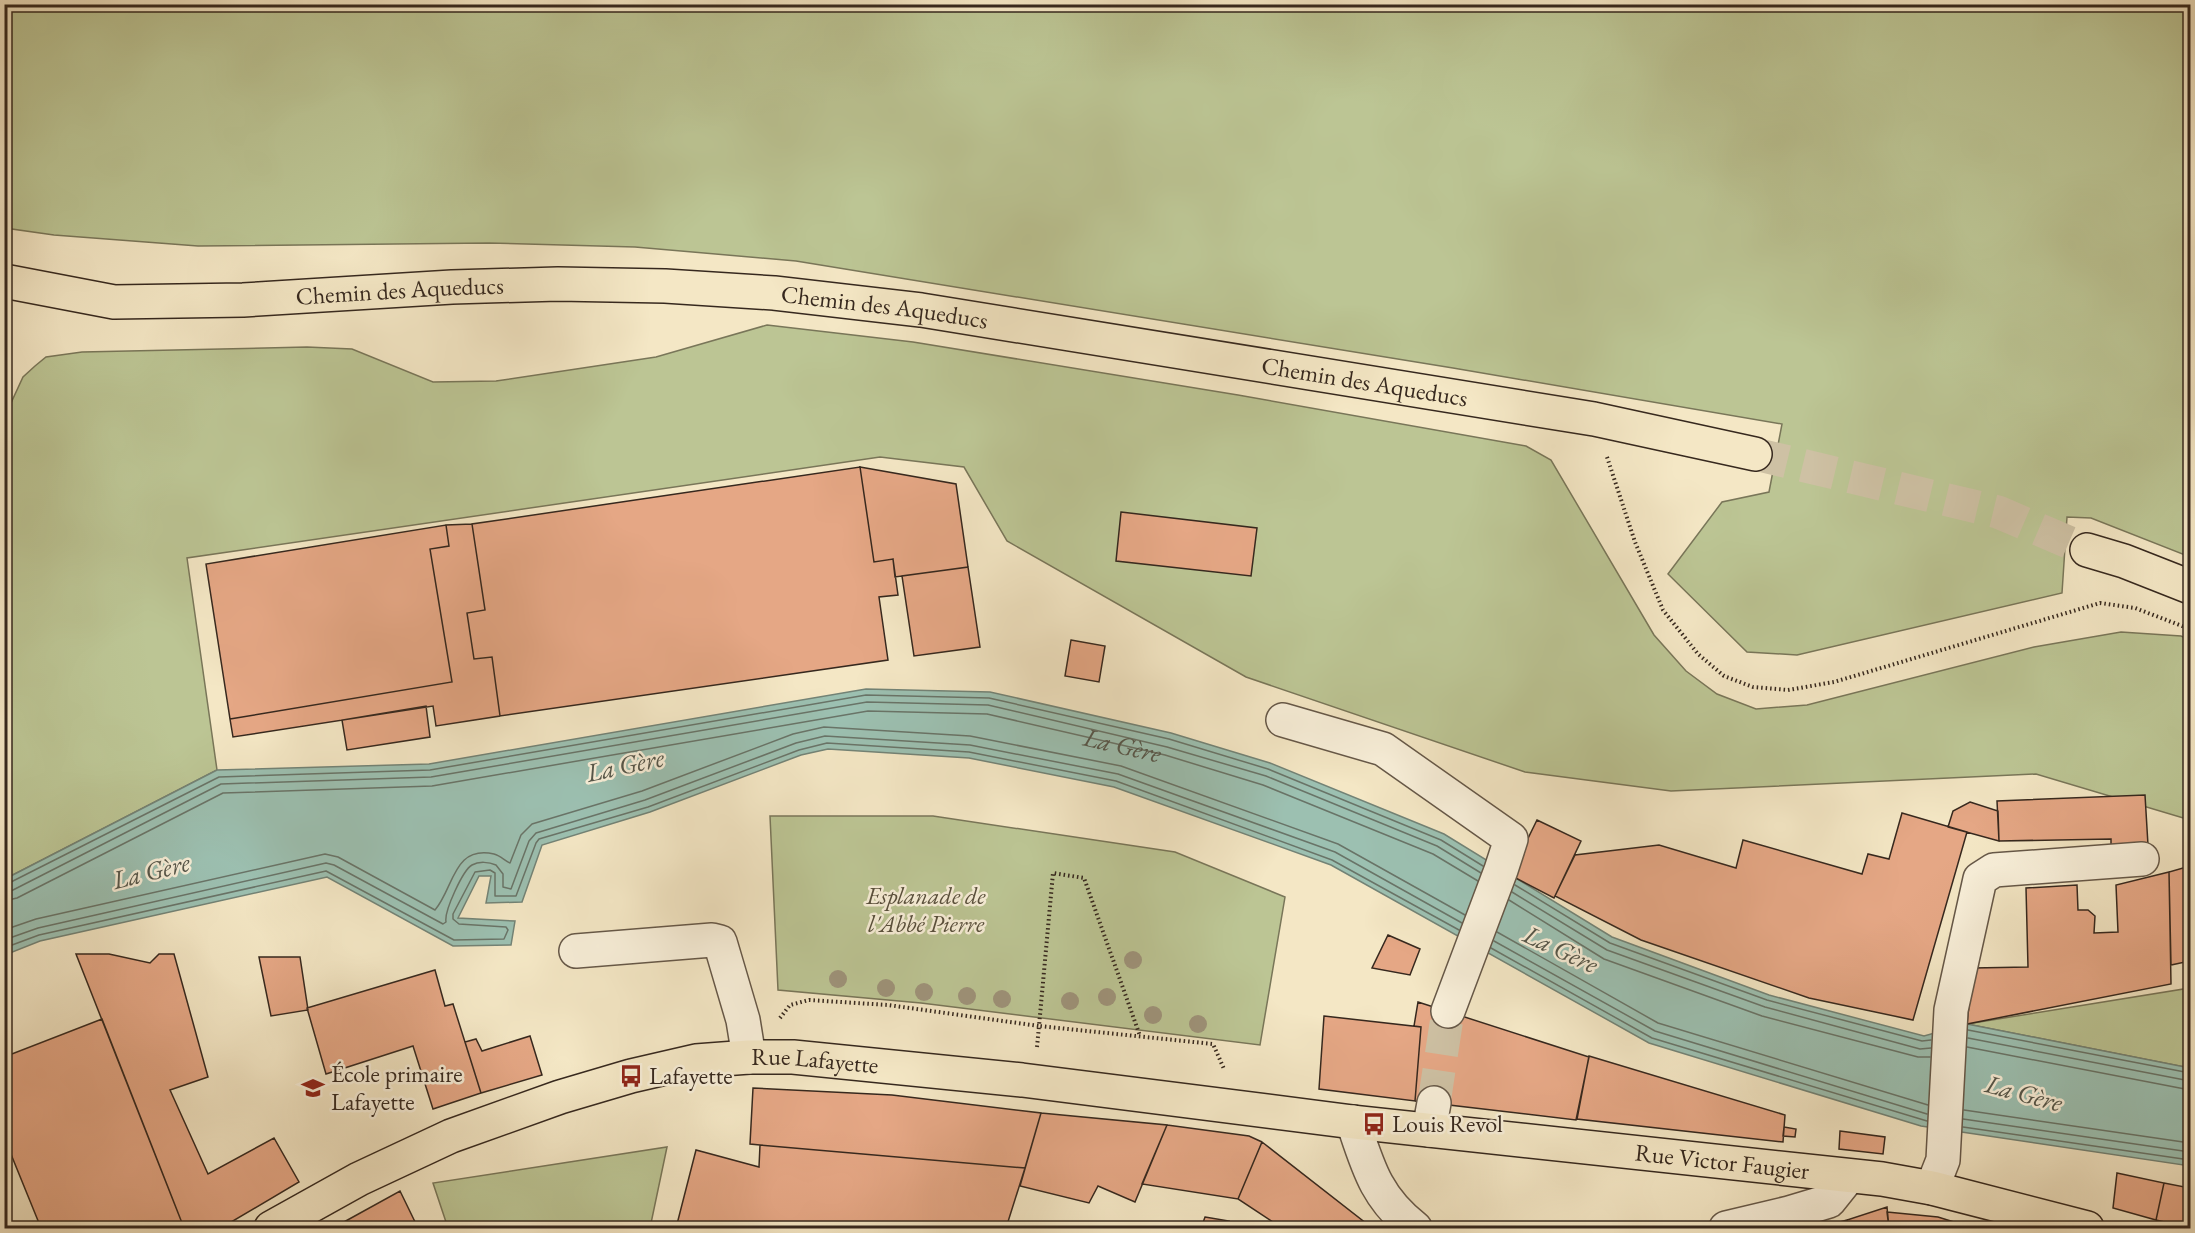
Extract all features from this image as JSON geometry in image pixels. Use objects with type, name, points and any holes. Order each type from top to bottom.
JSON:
[{"type":"main road","name":"Chemin des Aqueducs","points":[[4,281],[114,302],[243,300],[452,287],[558,284],[665,286],[774,293],[933,312],[1594,420],[1755,454]]},
{"type":"main road","points":[[2086,550],[2124,561],[2190,587]]},
{"type":"main road","name":"Rue Lafayette","points":[[271,1228],[368,1174],[451,1136],[560,1097],[631,1076],[696,1061],[749,1057],[793,1057],[1022,1080],[1353,1122]]},
{"type":"main road","name":"Rue Victor Faugier","points":[[1353,1122],[1431,1116],[1849,1176],[1937,1174],[2087,1228]]},
{"type":"street","points":[[1283,720],[1383,749],[1511,839],[1502,870],[1448,1011]]},
{"type":"street","points":[[1937,1174],[1952,1010],[1980,879],[1994,870],[2142,859]]},
{"type":"street","points":[[576,951],[712,940],[720,942],[743,1020],[749,1057]]},
{"type":"street","points":[[1353,1122],[1371,1177],[1397,1214],[1415,1228]]},
{"type":"street","points":[[1726,1228],[1829,1201],[1849,1176]]},
{"type":"path","points":[[1594,420],[1635,542],[1663,610],[1698,654],[1724,676],[1753,687],[1788,690],[1834,682],[2100,603],[2135,608],[2190,629]]},
{"type":"path","points":[[1022,1080],[1036,1059],[1053,873],[1084,878],[1140,1036]]},
{"type":"path","points":[[749,1057],[790,1005],[809,1000],[888,1005],[1039,1026],[1213,1044],[1241,1108]]},
{"type":"green space","points":[[5,4],[2190,5],[2190,557],[2091,518],[2067,517],[2062,593],[1797,655],[1747,652],[1668,574],[1722,502],[1769,492],[1782,424],[796,261],[635,247],[489,243],[198,246],[54,235],[5,228]]},
{"type":"green space","points":[[767,325],[913,342],[1238,395],[1526,446],[1551,460],[1654,635],[1686,671],[1717,694],[1756,709],[1807,705],[2034,647],[2121,632],[2181,636],[2190,640],[2190,820],[2036,774],[1671,791],[1525,772],[1246,677],[1007,541],[964,467],[880,457],[187,558],[217,770],[5,879],[5,416],[23,377],[46,357],[82,352],[307,347],[352,349],[433,382],[496,381],[656,357]]},
{"type":"green space","name":"Esplanade de l'Abbé Pierre","points":[[770,816],[933,816],[1175,852],[1285,897],[1260,1045],[921,1003],[778,990]]},
{"type":"green space","points":[[2190,988],[2190,1068],[1967,1024]]},
{"type":"green space","points":[[667,1147],[650,1228],[448,1228],[433,1183]]},
{"type":"water","name":"La Gère","points":[[866,689],[990,692],[1171,733],[1270,763],[1444,834],[1612,937],[1769,995],[1924,1036],[1967,1024],[2190,1068],[2190,1166],[1921,1126],[1649,1043],[1331,865],[1114,787],[969,758],[828,749],[801,755],[650,812],[542,845],[522,902],[486,903],[491,876],[479,876],[458,918],[515,921],[511,945],[453,946],[327,877],[40,941],[5,955],[5,879],[217,770],[429,764]]},
{"type":"building","points":[[860,467],[874,562],[893,559],[898,595],[879,597],[888,660],[500,716],[492,657],[474,659],[467,613],[485,610],[472,524]]},
{"type":"building","points":[[860,467],[956,484],[968,567],[895,577],[893,559],[874,562]]},
{"type":"building","points":[[1121,512],[1257,528],[1251,576],[1116,561]]},
{"type":"building","points":[[472,524],[485,610],[467,613],[474,659],[492,657],[500,716],[436,726],[433,706],[233,737],[230,719],[452,682],[430,549],[449,546],[446,525]]},
{"type":"building","points":[[446,525],[449,546],[430,549],[452,682],[230,719],[206,564]]},
{"type":"building","points":[[968,567],[980,647],[914,656],[902,576]]},
{"type":"building","points":[[1071,640],[1105,646],[1099,682],[1065,676]]},
{"type":"building","points":[[426,706],[430,737],[347,750],[342,720]]},
{"type":"building","points":[[2145,795],[2148,845],[2111,846],[2111,839],[1999,841],[1997,801]]},
{"type":"building","points":[[1970,802],[1998,811],[1999,841],[1948,827],[1953,811]]},
{"type":"building","points":[[1902,813],[1967,832],[1913,1020],[1809,998],[1641,940],[1555,896],[1575,855],[1659,845],[1736,868],[1743,840],[1862,874],[1868,854],[1889,859]]},
{"type":"building","points":[[1537,820],[1581,841],[1554,898],[1510,875]]},
{"type":"building","points":[[2190,866],[2190,961],[2171,965],[2169,872]]},
{"type":"building","points":[[2169,872],[2171,984],[1967,1024],[1973,968],[2028,967],[2026,888],[2077,885],[2078,910],[2088,910],[2095,916],[2094,933],[2118,932],[2116,885]]},
{"type":"building","points":[[1388,935],[1420,949],[1410,975],[1372,968]]},
{"type":"building","points":[[76,954],[109,954],[150,963],[159,954],[174,954],[208,1077],[170,1090],[208,1174],[274,1138],[299,1182],[221,1228],[184,1228]]},
{"type":"building","points":[[259,957],[300,957],[308,1010],[271,1016]]},
{"type":"building","points":[[435,970],[445,1006],[453,1004],[481,1093],[433,1109],[413,1046],[326,1074],[307,1008]]},
{"type":"building","points":[[1418,1002],[1589,1057],[1576,1120],[1415,1101],[1421,1027],[1414,1026]]},
{"type":"building","points":[[1324,1016],[1421,1027],[1415,1101],[1319,1089]]},
{"type":"building","points":[[102,1019],[184,1228],[41,1228],[4,1137],[4,1057]]},
{"type":"building","points":[[530,1036],[542,1075],[481,1093],[465,1042],[476,1039],[482,1051]]},
{"type":"building","points":[[1589,1056],[1785,1115],[1783,1142],[1577,1119]]},
{"type":"building","points":[[753,1088],[892,1095],[1041,1113],[1025,1168],[760,1145],[750,1144]]},
{"type":"building","points":[[1041,1113],[1167,1125],[1135,1202],[1098,1186],[1089,1203],[1020,1186]]},
{"type":"building","points":[[1167,1125],[1249,1136],[1262,1142],[1238,1199],[1142,1184]]},
{"type":"building","points":[[1784,1127],[1796,1129],[1795,1137],[1783,1136]]},
{"type":"building","points":[[1840,1131],[1885,1137],[1883,1154],[1839,1149]]},
{"type":"building","points":[[1262,1142],[1367,1224],[1365,1228],[1282,1228],[1238,1199]]},
{"type":"building","points":[[760,1145],[1025,1168],[1006,1228],[676,1228],[696,1150],[759,1167]]},
{"type":"building","points":[[2117,1173],[2164,1183],[2156,1220],[2113,1208]]},
{"type":"building","points":[[2164,1183],[2190,1188],[2190,1228],[2156,1220]]},
{"type":"building","points":[[400,1191],[418,1228],[333,1228]]},
{"type":"building","points":[[1887,1207],[1889,1228],[1847,1228],[1847,1220]]},
{"type":"building","points":[[1887,1212],[1938,1217],[1970,1227],[1889,1228]]},
{"type":"building","points":[[1205,1217],[1229,1221],[1226,1228],[1201,1228]]},
{"type":"building","points":[[1847,1220],[1847,1228],[1818,1228]]},
{"type":"tunnel","points":[[1755,454],[1998,512],[2087,550]]},
{"type":"tunnel","points":[[1434,1103],[1448,1011]]},
{"type":"place","name":"Lafayette","points":[[631,1076]]},
{"type":"place","name":"École primaire Lafayette","points":[[313,1088]]},
{"type":"place","name":"Louis Revol","points":[[1374,1124]]}]
